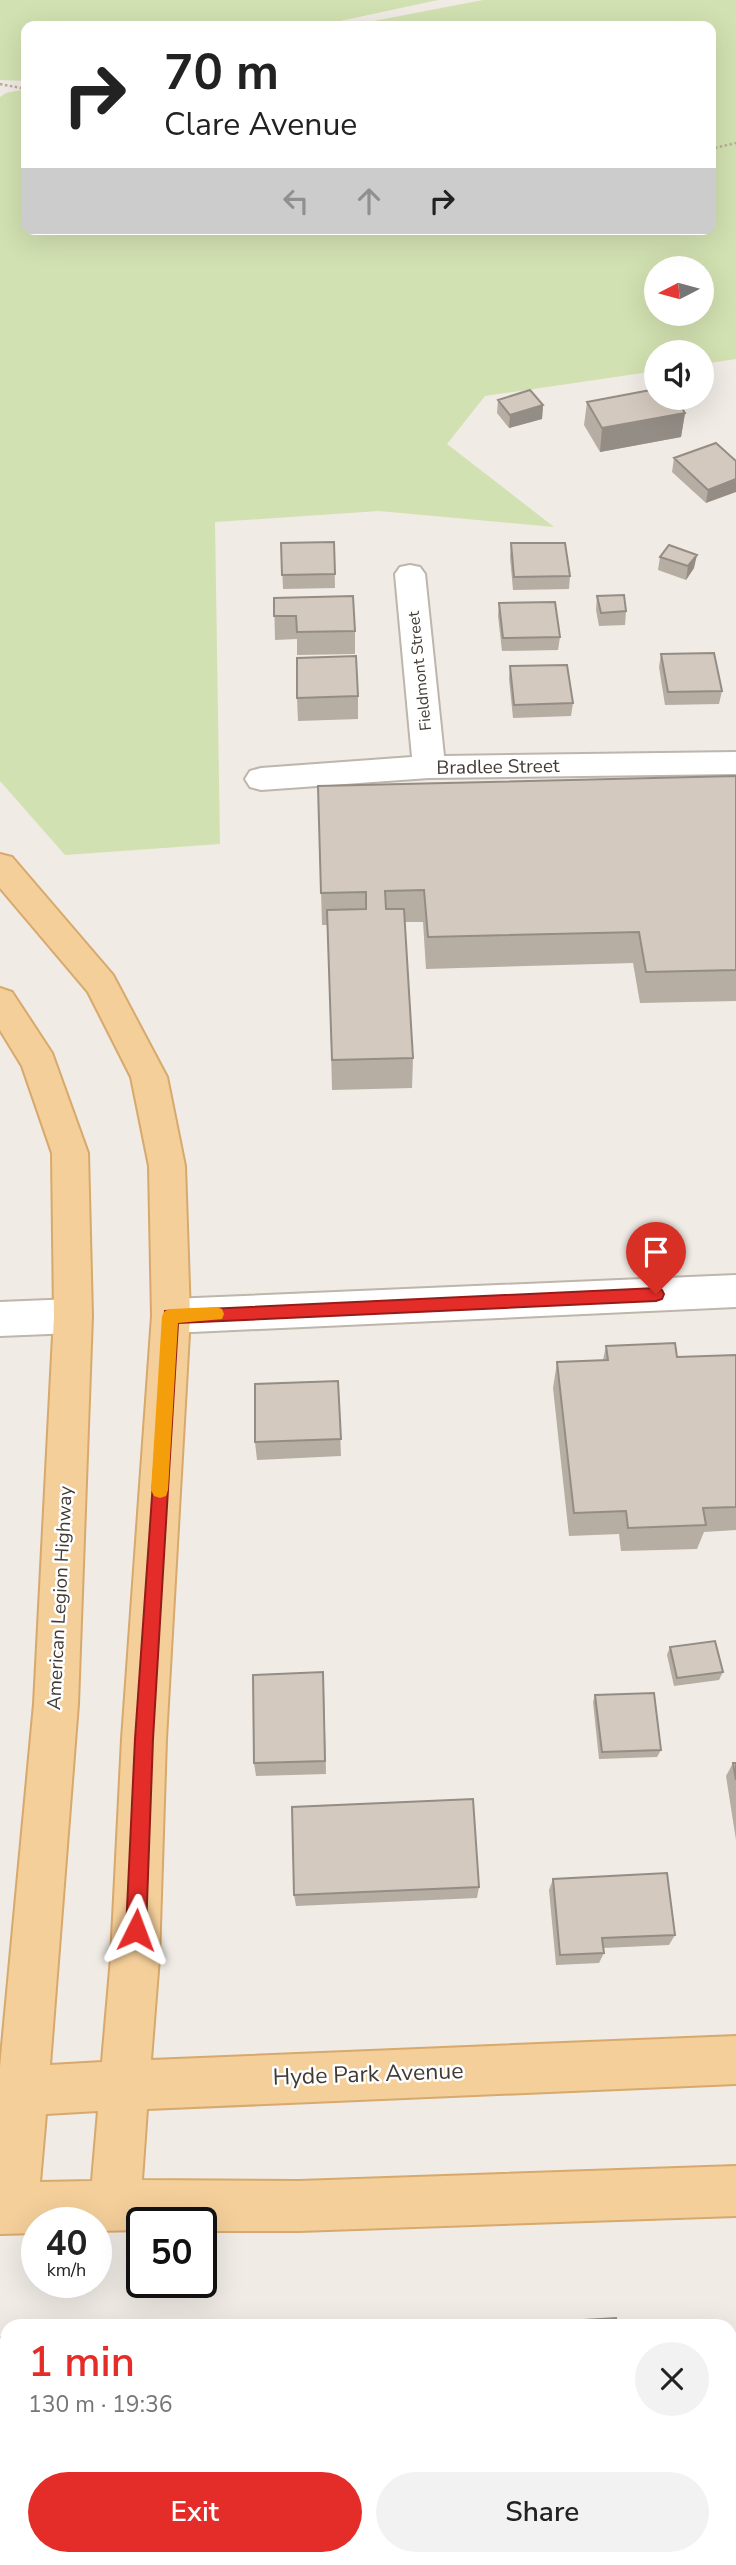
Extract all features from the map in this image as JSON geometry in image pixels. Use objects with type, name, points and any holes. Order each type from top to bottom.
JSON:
[{"type":"main road","points":[[0,866],[101,984],[149,1077],[167,1166],[170,1316],[125,2087],[115,2205]]},
{"type":"main road","name":"American Legion Highway","points":[[0,1001],[40,1063],[70,1153],[73,1316],[56,1704],[11,2092],[7,2209]]},
{"type":"main road","name":"Hyde Park Avenue","points":[[11,2092],[311,2076],[736,2060]]},
{"type":"main road","points":[[7,2209],[115,2205],[299,2206],[736,2191]]},
{"type":"street","name":"Fieldmont Street","points":[[411,574],[429,767]]},
{"type":"street","name":"Bradlee Street","points":[[261,779],[429,767],[736,763]]},
{"type":"street","points":[[170,1316],[736,1291]]},
{"type":"street","points":[[0,1319],[73,1316]]},
{"type":"path","points":[[0,84],[21,88]]},
{"type":"path","points":[[716,148],[736,143]]},
{"type":"green space","points":[[0,0],[438,0],[340,21],[21,21],[21,81],[0,80]]},
{"type":"green space","points":[[483,0],[736,0],[736,359],[714,362],[714,340],[644,340],[644,373],[485,396],[447,444],[554,527],[379,511],[215,522],[220,844],[65,855],[0,781],[0,97],[21,90],[21,235],[716,235],[716,21],[374,21]]},
{"type":"building","points":[[530,390],[543,405],[510,415],[498,400]]},
{"type":"building","points":[[644,391],[644,410],[683,410],[685,413],[602,428],[587,402]]},
{"type":"building","points":[[716,443],[736,461],[736,479],[708,490],[674,458]]},
{"type":"building","points":[[334,542],[335,574],[282,575],[281,543]]},
{"type":"building","points":[[511,543],[565,543],[570,576],[514,577]]},
{"type":"building","points":[[669,545],[697,555],[688,566],[660,557]]},
{"type":"building","points":[[624,595],[626,611],[601,613],[597,596]]},
{"type":"building","points":[[353,596],[355,631],[297,632],[296,616],[274,616],[274,598]]},
{"type":"building","points":[[555,602],[560,637],[503,638],[499,603]]},
{"type":"building","points":[[714,653],[722,691],[668,692],[661,654]]},
{"type":"building","points":[[356,656],[358,696],[297,698],[297,658]]},
{"type":"building","points":[[567,665],[573,703],[514,705],[510,666]]},
{"type":"building","points":[[736,776],[736,970],[646,972],[639,932],[428,937],[424,890],[385,891],[386,909],[404,909],[413,1058],[332,1060],[327,910],[366,909],[366,892],[321,893],[318,786]]},
{"type":"building","points":[[675,1343],[677,1357],[736,1355],[736,1507],[703,1508],[706,1525],[628,1528],[626,1511],[574,1513],[557,1362],[608,1360],[606,1346]]},
{"type":"building","points":[[338,1381],[341,1439],[255,1442],[255,1384]]},
{"type":"building","points":[[715,1641],[723,1672],[677,1678],[670,1647]]},
{"type":"building","points":[[323,1672],[325,1761],[254,1763],[253,1675]]},
{"type":"building","points":[[654,1693],[661,1750],[602,1752],[595,1695]]},
{"type":"building","points":[[473,1799],[479,1887],[294,1895],[292,1807]]},
{"type":"building","points":[[667,1873],[675,1935],[602,1938],[604,1953],[560,1955],[553,1879]]},
{"type":"slow traffic","points":[[160,1490],[170,1316],[216,1314]]},
{"type":"route","points":[[136,1930],[144,1739],[170,1316],[656,1294]]}]
